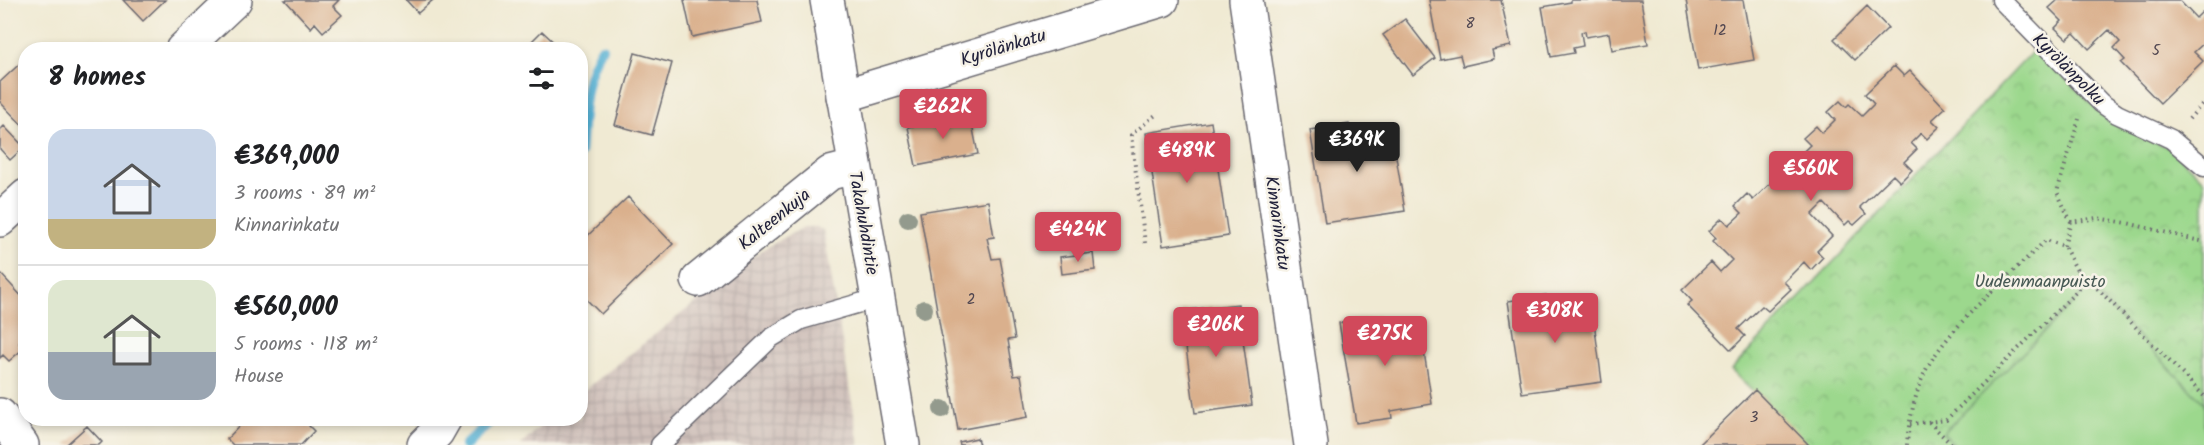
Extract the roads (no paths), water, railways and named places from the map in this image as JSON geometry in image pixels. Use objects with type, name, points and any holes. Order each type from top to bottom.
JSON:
[{"type":"street","points":[[190,42],[235,0]]},
{"type":"street","name":"Takahuhdintie","points":[[827,0],[903,445]]},
{"type":"street","name":"Kyrölänkatu","points":[[843,96],[1162,0]]},
{"type":"street","name":"Kinnarinkatu","points":[[1246,0],[1311,445]]},
{"type":"street","name":"Kalteenkuja","points":[[698,280],[830,173],[854,166]]},
{"type":"street","points":[[0,220],[18,203]]},
{"type":"street","points":[[0,415],[22,445]]},
{"type":"street","points":[[424,445],[440,426]]},
{"type":"lane","name":"Kyrölänpolku","points":[[2008,2],[2102,103],[2118,114],[2171,139],[2204,167]]},
{"type":"lane","points":[[660,445],[771,338],[801,320],[877,298]]},
{"type":"waterway","points":[[588,83],[595,60],[602,48]]},
{"type":"waterway","points":[[465,445],[485,426]]},
{"type":"park label","name":"Uudenmaanpuisto","points":[[2040,281]]}]
